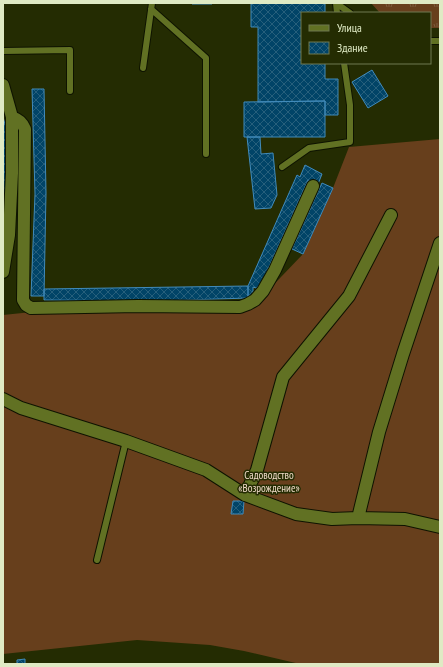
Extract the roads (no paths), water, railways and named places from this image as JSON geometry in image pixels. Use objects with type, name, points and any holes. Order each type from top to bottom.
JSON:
[{"type":"street","points":[[3,85],[12,117],[12,173],[9,235],[3,272]]},
{"type":"street","points":[[12,117],[20,120],[25,129],[23,300],[26,305],[31,308],[138,306],[240,307],[248,304],[255,300],[263,291],[275,270],[312,186]]},
{"type":"street","points":[[245,495],[257,470],[283,377],[349,296],[391,215]]},
{"type":"street","points":[[358,518],[379,432],[440,243]]},
{"type":"street","points":[[3,399],[21,408],[126,441],[206,470],[245,495],[296,514],[332,519],[405,519],[440,527]]},
{"type":"lane","points":[[336,3],[349,12]]},
{"type":"lane","points":[[143,68],[152,6]]},
{"type":"lane","points":[[152,6],[206,58],[206,154]]},
{"type":"lane","points":[[3,51],[70,50],[70,91]]},
{"type":"lane","points":[[282,168],[309,148],[350,142],[350,105],[344,64]]},
{"type":"lane","points":[[97,560],[126,441]]},
{"type":"park label","name":"Садоводство «Возрождение»","points":[[269,481]]}]
